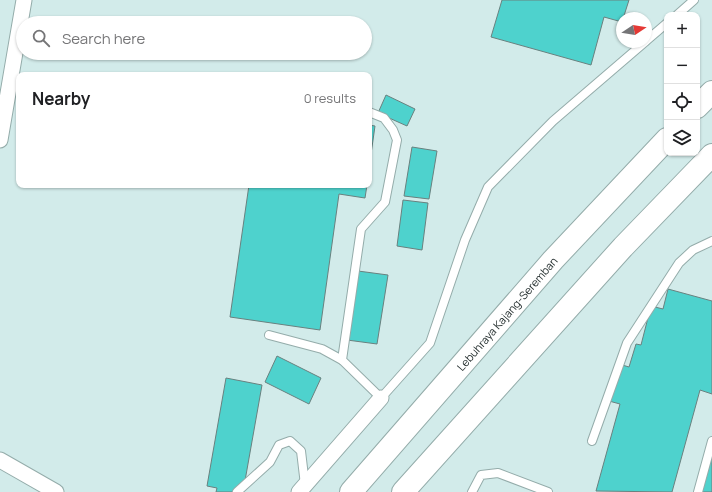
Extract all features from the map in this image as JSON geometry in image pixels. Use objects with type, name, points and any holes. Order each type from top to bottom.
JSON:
[{"type":"highway","points":[[700,104],[712,92]]},
{"type":"highway","name":"Lebuhraya Kajang-Seremban","points":[[351,492],[553,260],[664,141]]},
{"type":"highway","points":[[403,492],[623,247],[712,155]]},
{"type":"street","points":[[21,16],[24,0]]},
{"type":"street","points":[[0,140],[16,47]]},
{"type":"street","points":[[302,489],[381,398]]},
{"type":"street","points":[[0,460],[56,492]]},
{"type":"lane","points":[[680,12],[694,0]]},
{"type":"lane","points":[[652,35],[664,25]]},
{"type":"lane","points":[[269,335],[322,348],[342,360],[381,398],[430,343],[465,240],[488,187],[552,121],[637,48]]},
{"type":"lane","points":[[342,360],[361,229],[385,202],[397,140],[393,130],[384,118],[372,113]]},
{"type":"lane","points":[[592,441],[627,343],[679,263],[693,250],[712,241]]},
{"type":"lane","points":[[237,492],[270,462],[279,445],[290,441],[301,451],[302,489]]},
{"type":"lane","points":[[698,492],[712,441]]},
{"type":"lane","points":[[472,492],[481,475],[498,473],[548,492]]},
{"type":"building","points":[[502,0],[629,0],[625,12],[616,12],[616,20],[604,17],[591,65],[491,37]]},
{"type":"building","points":[[386,95],[415,109],[407,126],[378,113]]},
{"type":"building","points":[[372,126],[375,126],[372,147]]},
{"type":"building","points":[[412,147],[437,151],[429,199],[404,196]]},
{"type":"building","points":[[249,188],[367,188],[365,198],[339,194],[320,330],[230,317]]},
{"type":"building","points":[[403,200],[428,203],[422,250],[397,246]]},
{"type":"building","points":[[358,271],[388,275],[377,344],[347,340]]},
{"type":"building","points":[[668,289],[712,301],[712,394],[700,390],[672,492],[596,491],[620,404],[609,401],[619,364],[629,367],[636,344],[641,345],[651,306],[663,309]]},
{"type":"building","points":[[277,356],[321,378],[309,404],[265,382]]},
{"type":"building","points":[[226,378],[262,385],[243,492],[216,492],[217,488],[207,486]]},
{"type":"building","points":[[712,453],[712,492],[701,492]]}]
